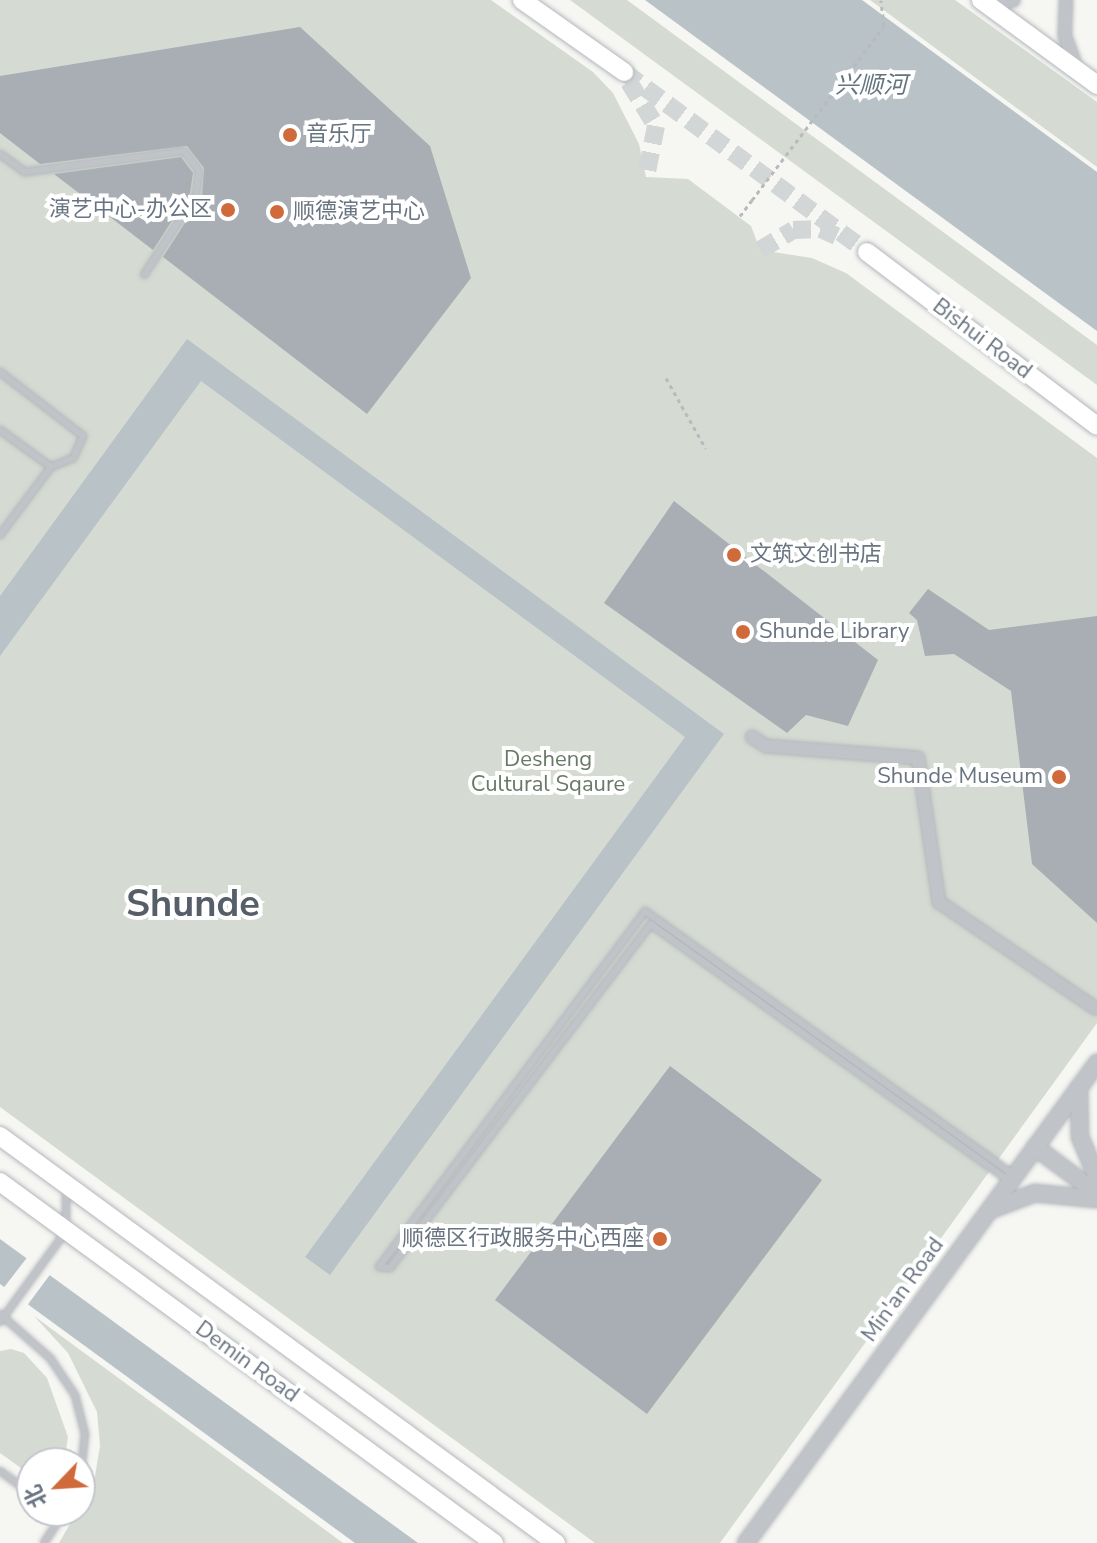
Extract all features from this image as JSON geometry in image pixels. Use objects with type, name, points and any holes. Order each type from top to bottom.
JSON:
[{"type":"main road","points":[[522,0],[624,72]]},
{"type":"main road","points":[[984,3],[1097,85]]},
{"type":"main road","name":"Bishui Road","points":[[867,252],[1097,426]]},
{"type":"main road","points":[[0,1136],[556,1543]]},
{"type":"main road","name":"Demin Road","points":[[0,1182],[494,1543]]},
{"type":"street","points":[[984,3],[1014,0]]},
{"type":"street","points":[[1066,0],[1065,36],[1080,73]]},
{"type":"street","points":[[752,737],[766,746],[918,758],[939,902],[1096,1009]]},
{"type":"street","name":"Min'an Road","points":[[746,1543],[1097,1063]]},
{"type":"street","points":[[1079,1086],[1080,1137],[1097,1177]]},
{"type":"street","points":[[1035,1147],[1097,1193]]},
{"type":"street","points":[[989,1210],[1035,1193],[1097,1199]]},
{"type":"lane","points":[[0,154],[25,172],[184,151],[199,171],[196,195],[144,275]]},
{"type":"lane","points":[[0,372],[83,436],[73,458],[51,467],[0,535]]},
{"type":"lane","points":[[0,430],[51,467]]},
{"type":"lane","points":[[645,911],[1012,1178],[651,924],[390,1268],[379,1267],[645,911]]},
{"type":"lane","points":[[66,1184],[67,1231],[1,1318],[50,1358],[75,1395],[85,1434],[84,1447]]},
{"type":"path","points":[[740,216],[884,26],[881,0]]},
{"type":"path","points":[[666,378],[706,449]]},
{"type":"green space","name":"Desheng Cultural Sqaure","points":[[0,0],[491,0],[593,72],[613,93],[639,144],[646,177],[688,179],[751,226],[760,250],[812,258],[846,273],[1097,458],[1097,1023],[720,1543],[595,1543],[0,1107]]},
{"type":"green space","points":[[570,0],[627,0],[1097,345],[1097,385]]},
{"type":"green space","points":[[870,0],[955,0],[1097,102],[1097,167]]},
{"type":"green space","points":[[34,1316],[343,1543],[59,1543],[68,1527],[96,1527],[96,1470],[100,1446],[97,1412],[68,1353]]},
{"type":"green space","points":[[11,1349],[24,1353],[47,1378],[68,1437],[66,1447],[16,1447],[16,1464],[0,1453],[0,1351]]},
{"type":"water","name":"兴顺河","points":[[645,0],[862,0],[1097,172],[1097,331]]},
{"type":"water","points":[[187,339],[724,734],[330,1275],[305,1257],[685,737],[201,381],[0,656],[0,596]]},
{"type":"water","points":[[0,1239],[418,1543],[355,1543],[0,1284]]},
{"type":"pier","points":[[29,1255],[52,1272],[26,1307],[2,1290]]},
{"type":"building","name":"顺德演艺中心","points":[[300,27],[430,146],[471,278],[367,414],[163,257],[202,196],[204,168],[187,146],[40,164],[0,133],[0,76]]},
{"type":"building","points":[[181,157],[193,173],[190,193],[153,250],[54,174]]},
{"type":"building","name":"Shunde Library","points":[[674,501],[878,660],[848,726],[806,715],[787,733],[604,603]]},
{"type":"building","name":"Shunde Museum","points":[[928,589],[989,630],[1097,616],[1097,923],[1032,864],[1011,691],[954,654],[925,656],[917,620],[909,613]]},
{"type":"building","name":"顺德区行政服务中心西座","points":[[670,1066],[822,1180],[647,1414],[495,1300]]},
{"type":"tunnel","points":[[624,72],[867,252]]},
{"type":"tunnel","points":[[629,82],[656,126],[646,177]]},
{"type":"tunnel","points":[[760,250],[793,230],[821,229],[836,236]]},
{"type":"place","name":"音乐厅","points":[[290,135]]},
{"type":"place","name":"演艺中心-办公区","points":[[228,210]]},
{"type":"place","name":"顺德演艺中心","points":[[277,212]]},
{"type":"place","name":"文筑文创书店","points":[[734,555]]},
{"type":"place","name":"Shunde Library","points":[[743,632]]},
{"type":"place","name":"Shunde Museum","points":[[1059,777]]},
{"type":"place","name":"顺德区行政服务中心西座","points":[[660,1239]]},
{"type":"district","name":"Shunde","points":[[193,904]]}]
